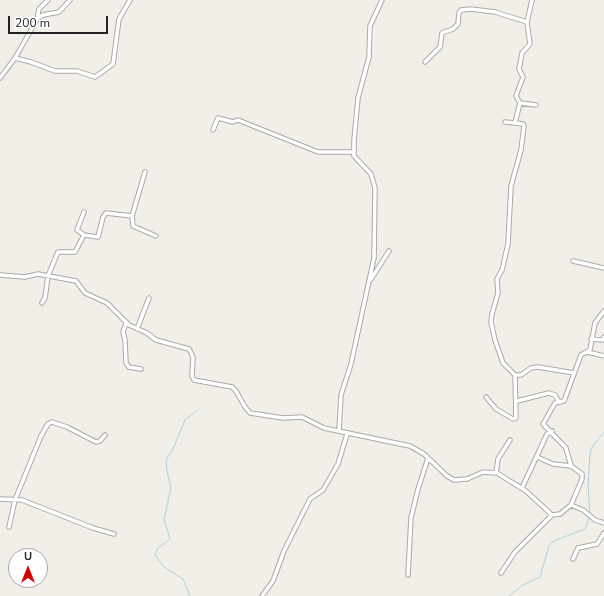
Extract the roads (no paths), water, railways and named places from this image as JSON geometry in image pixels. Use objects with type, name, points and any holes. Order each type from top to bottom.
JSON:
[{"type":"street","points":[[0,78],[15,58],[36,20],[39,9],[48,0]]},
{"type":"street","points":[[36,20],[43,15],[59,12],[70,0]]},
{"type":"street","points":[[15,58],[55,71],[77,71],[95,77],[113,64],[119,20],[130,0]]},
{"type":"street","points":[[339,431],[341,395],[351,364],[370,280],[374,253],[375,188],[371,174],[364,165],[354,157],[353,152],[358,98],[369,57],[370,26],[382,0]]},
{"type":"street","points":[[532,0],[527,22],[530,44],[522,53],[519,69],[523,77],[516,98],[520,103],[536,105]]},
{"type":"street","points":[[425,62],[440,47],[442,33],[453,30],[458,24],[459,13],[461,10],[471,9],[495,12],[527,22]]},
{"type":"street","points":[[515,123],[520,103]]},
{"type":"street","points":[[213,130],[218,118],[232,121],[238,120],[318,152],[353,152]]},
{"type":"street","points":[[505,122],[523,124],[524,126],[521,154],[511,186],[507,248],[502,270],[497,279],[498,293],[491,318],[495,340],[503,362],[515,375],[521,376],[531,368],[538,367],[574,373]]},
{"type":"street","points":[[145,172],[132,216],[133,226],[156,236]]},
{"type":"street","points":[[84,212],[77,230],[84,235],[98,236],[103,217],[106,213],[132,216]]},
{"type":"street","points":[[42,303],[48,276],[58,252],[75,252],[84,235]]},
{"type":"street","points":[[370,280],[390,251]]},
{"type":"street","points":[[573,261],[604,268]]},
{"type":"street","points":[[0,275],[25,277],[38,274],[78,282],[85,293],[105,301],[126,323],[147,333],[156,340],[188,349],[193,357],[192,376],[194,380],[232,387],[250,413],[283,418],[302,417],[319,426],[347,434],[410,446],[428,458],[447,476],[454,480],[463,480],[483,472],[496,473],[522,488],[552,515]]},
{"type":"street","points":[[137,329],[149,298]]},
{"type":"street","points":[[588,352],[590,350],[595,323],[604,311]]},
{"type":"street","points":[[126,323],[123,332],[125,340],[126,363],[129,367],[141,369]]},
{"type":"street","points":[[591,339],[603,340],[604,337]]},
{"type":"street","points":[[571,466],[566,448],[557,440],[552,431],[543,426],[543,424],[554,405],[564,401],[581,355],[588,352],[604,356]]},
{"type":"street","points":[[486,397],[496,409],[514,419],[517,416],[515,375]]},
{"type":"street","points":[[517,401],[549,393],[555,395],[559,402]]},
{"type":"street","points":[[8,527],[15,500],[41,436],[48,424],[52,422],[67,427],[96,442],[100,441],[106,435]]},
{"type":"street","points":[[522,488],[548,434],[552,431]]},
{"type":"street","points":[[262,596],[273,581],[284,550],[310,498],[323,490],[338,464],[347,434]]},
{"type":"street","points":[[496,473],[498,459],[510,440]]},
{"type":"street","points":[[501,573],[514,552],[552,515],[560,514],[571,505],[582,476],[581,472],[571,466],[553,464],[537,457]]},
{"type":"street","points":[[408,575],[411,518],[428,458]]},
{"type":"street","points":[[0,499],[22,500],[93,528],[114,534]]},
{"type":"street","points":[[571,505],[590,515],[594,520],[604,523]]},
{"type":"street","points":[[573,559],[578,548],[597,544],[600,542],[604,533]]},
{"type":"waterway","points":[[190,596],[183,579],[164,567],[155,555],[157,549],[170,539],[164,519],[171,488],[166,460],[173,449],[185,420],[196,411]]},
{"type":"waterway","points":[[590,515],[588,487],[590,454],[592,447],[604,432]]},
{"type":"waterway","points":[[509,596],[523,585],[540,577],[549,546],[554,541],[585,529],[589,518]]}]
